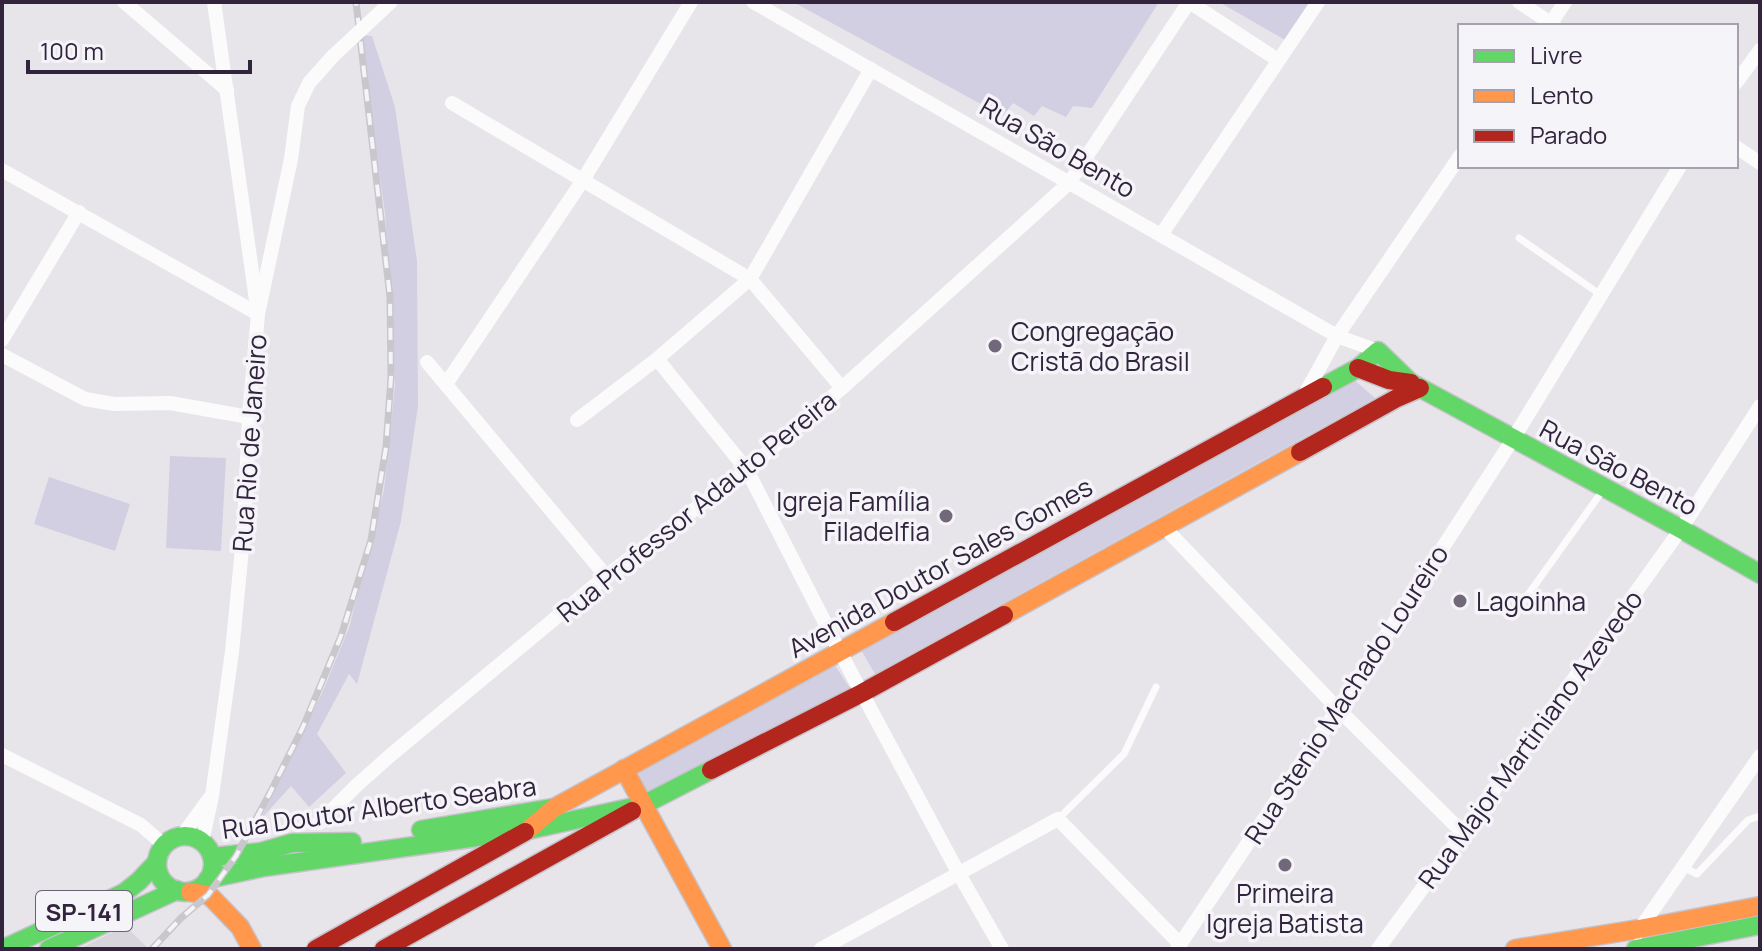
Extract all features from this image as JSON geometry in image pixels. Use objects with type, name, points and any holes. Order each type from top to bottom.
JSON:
[{"type":"main road","name":"Rua São Bento","points":[[1378,351],[1416,385],[1760,574]]},
{"type":"main road","name":"Avenida Doutor Sales Gomes","points":[[316,949],[528,830],[554,808],[1358,368],[1378,351]]},
{"type":"main road","name":"Rua São Bento","points":[[1358,368],[1389,380],[1416,385]]},
{"type":"main road","name":"Avenida Doutor Sales Gomes","points":[[391,947],[643,805],[862,693],[1416,385]]},
{"type":"main road","points":[[624,769],[722,949]]},
{"type":"main road","name":"Avenida Doutor Sales Gomes","points":[[528,830],[643,805]]},
{"type":"main road","name":"Rua Doutor Alberto Seabra","points":[[207,850],[261,852],[292,843],[344,843],[554,808]]},
{"type":"main road","points":[[264,867],[303,851],[319,823]]},
{"type":"main road","name":"Rua Doutor Alberto Seabra","points":[[208,879],[264,867],[528,830]]},
{"type":"main road","points":[[183,891],[199,888],[213,868],[207,850],[191,836],[173,838],[161,853],[159,876],[165,884],[183,891],[208,895],[212,898],[240,927],[252,949]]},
{"type":"main road","name":"SP-141","points":[[3,949],[124,893],[139,881],[161,853]]},
{"type":"main road","name":"SP-141","points":[[49,949],[183,891]]},
{"type":"main road","points":[[1515,949],[1760,906]]},
{"type":"main road","points":[[377,915],[391,947]]},
{"type":"main road","points":[[1636,949],[1705,942],[1760,925]]},
{"type":"street","name":"Rua Rio de Janeiro","points":[[207,850],[244,528],[258,314],[214,2]]},
{"type":"street","points":[[2,170],[258,314],[291,159],[298,106],[309,83],[333,56],[391,2]]},
{"type":"street","points":[[446,384],[583,180],[691,2]]},
{"type":"street","name":"Rua São Bento","points":[[753,2],[1337,336],[1378,351]]},
{"type":"street","points":[[1189,2],[1278,60]]},
{"type":"street","name":"Rua Professor Adauto Pereira","points":[[319,823],[392,754],[606,576],[747,470],[1069,183],[1189,2]]},
{"type":"street","points":[[1161,235],[1318,2]]},
{"type":"street","points":[[1519,2],[1551,24]]},
{"type":"street","points":[[1553,24],[1565,2]]},
{"type":"street","points":[[124,4],[227,90]]},
{"type":"street","points":[[1738,80],[1760,50]]},
{"type":"street","points":[[577,420],[657,359],[750,279],[871,69]]},
{"type":"street","points":[[452,103],[750,279],[842,388]]},
{"type":"street","points":[[1738,148],[1760,163]]},
{"type":"street","points":[[1303,398],[1337,336],[1458,159]]},
{"type":"street","name":"Rua Stenio Machado Loureiro","points":[[1179,946],[1513,439],[1679,168]]},
{"type":"street","points":[[2,340],[79,212]]},
{"type":"street","name":"Rua São Bento","points":[[1337,336],[1358,368]]},
{"type":"street","points":[[2,355],[85,399],[114,404],[170,403],[249,417]]},
{"type":"street","points":[[657,359],[747,470],[840,652],[1002,949]]},
{"type":"street","points":[[427,362],[606,576]]},
{"type":"street","name":"Rua Major Martiniano Azevedo","points":[[1378,949],[1681,529],[1760,406]]},
{"type":"street","points":[[1164,527],[1337,708],[1463,833]]},
{"type":"street","points":[[2,755],[141,825],[161,853]]},
{"type":"street","points":[[1626,949],[1760,756]]},
{"type":"street","name":"Rua Rio de Janeiro","points":[[182,836],[212,796]]},
{"type":"street","points":[[821,949],[1058,819],[1179,946]]},
{"type":"lane","points":[[1519,238],[1601,295]]},
{"type":"lane","points":[[1512,617],[1604,488]]},
{"type":"lane","points":[[1058,819],[1124,754],[1156,687]]},
{"type":"lane","points":[[1683,867],[1697,874],[1748,820],[1760,816]]},
{"type":"shaded area","points":[[793,2],[1159,2],[1092,108],[1073,106],[1066,117],[1042,106],[1034,116],[1013,103],[1003,116]]},
{"type":"shaded area","points":[[1219,2],[1310,2],[1285,40]]},
{"type":"shaded area","points":[[360,35],[372,36],[395,107],[417,261],[418,406],[401,521],[357,684],[349,674],[317,734],[346,773],[309,807],[291,786],[261,819],[322,693],[349,628],[384,490],[395,386],[385,213]]},
{"type":"shaded area","points":[[1352,378],[1375,398],[875,674],[861,650]]},
{"type":"shaded area","points":[[170,456],[226,458],[221,551],[166,548]]},
{"type":"shaded area","points":[[49,477],[130,504],[115,551],[34,524]]},
{"type":"shaded area","points":[[834,664],[850,688],[648,793],[637,770]]},
{"type":"shaded area","points":[[125,926],[149,949],[79,949]]},
{"type":"railway","points":[[152,949],[208,895],[236,856],[270,793],[303,727],[341,636],[371,540],[386,447],[391,378],[390,297],[356,2]]},
{"type":"traffic: fast","points":[[1323,387],[1358,368],[1378,351],[1411,383],[1760,574]]},
{"type":"traffic: fast","points":[[208,879],[264,867],[528,830],[643,805],[711,770]]},
{"type":"traffic: fast","points":[[421,830],[553,808]]},
{"type":"traffic: fast","points":[[185,836],[205,844],[213,864],[205,884],[185,892],[165,884],[157,864],[165,844],[185,836]]},
{"type":"traffic: fast","points":[[212,857],[261,852],[292,843],[352,842]]},
{"type":"traffic: fast","points":[[3,949],[124,893],[157,862]]},
{"type":"traffic: fast","points":[[49,949],[177,890]]},
{"type":"traffic: fast","points":[[1636,949],[1760,925]]},
{"type":"traffic: slow","points":[[1004,615],[1300,452]]},
{"type":"traffic: slow","points":[[528,830],[554,808],[894,622]]},
{"type":"traffic: slow","points":[[624,769],[722,949]]},
{"type":"traffic: slow","points":[[190,892],[212,898],[240,927],[252,949]]},
{"type":"traffic: slow","points":[[1515,949],[1760,906]]},
{"type":"traffic: jam","points":[[1358,368],[1389,380],[1411,383]]},
{"type":"traffic: jam","points":[[894,622],[1323,387]]},
{"type":"traffic: jam","points":[[1300,452],[1420,388]]},
{"type":"traffic: jam","points":[[711,770],[862,693],[1004,615]]},
{"type":"traffic: jam","points":[[384,949],[632,811]]},
{"type":"traffic: jam","points":[[316,949],[525,832]]},
{"type":"place","name":"Congregação Cristã do Brasil","points":[[995,346]]},
{"type":"place","name":"Igreja Família Filadelfia","points":[[946,516]]},
{"type":"place","name":"Lagoinha","points":[[1460,601]]},
{"type":"place","name":"Primeira Igreja Batista","points":[[1285,865]]}]
